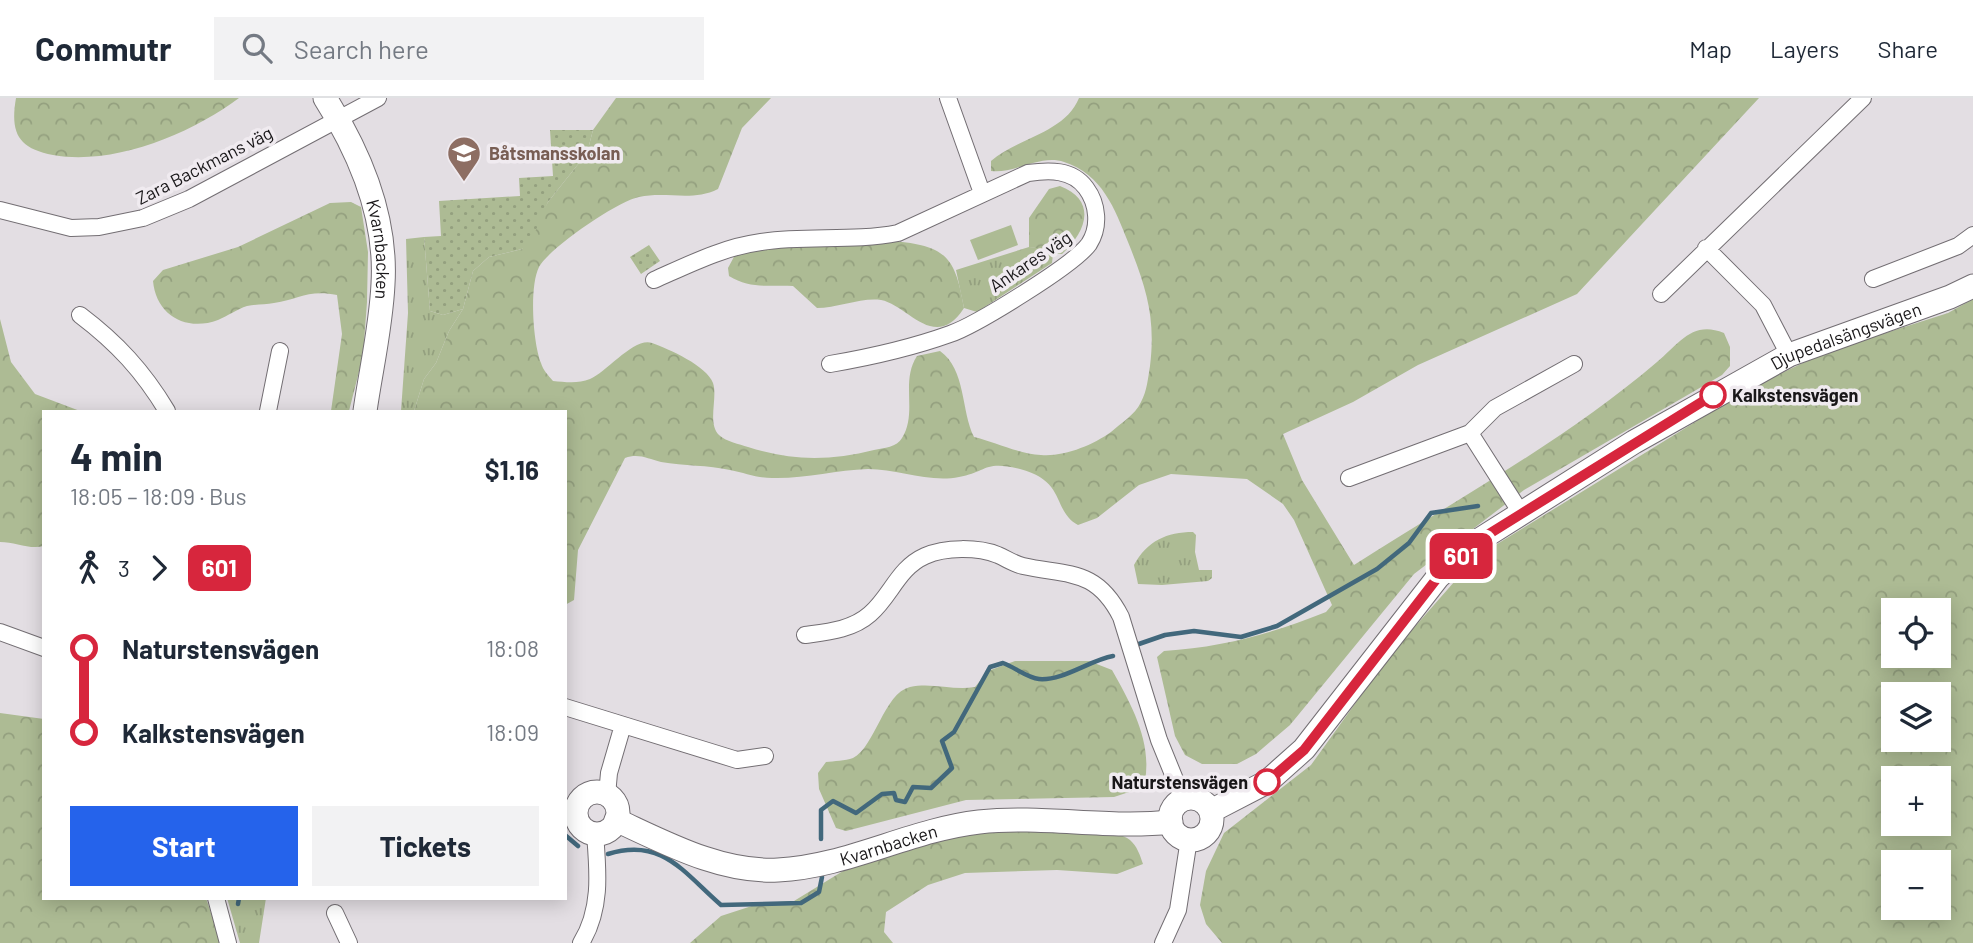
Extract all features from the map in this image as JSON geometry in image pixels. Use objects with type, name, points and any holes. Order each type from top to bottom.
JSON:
[{"type":"street","name":"Kvarnbacken","points":[[326,98],[338,118],[374,203],[382,254],[381,306],[365,410]]},
{"type":"street","name":"Zara Backmans väg","points":[[0,210],[71,228],[99,227],[143,218],[189,199],[378,98]]},
{"type":"street","points":[[948,98],[982,193]]},
{"type":"street","points":[[1661,295],[1706,248],[1863,98]]},
{"type":"street","name":"Ankares väg","points":[[654,280],[722,251],[760,242],[878,237],[898,233],[1028,173],[1048,170],[1065,173],[1077,179],[1092,199],[1097,213],[1094,233],[1088,244],[1069,262],[953,333],[888,354],[830,364]]},
{"type":"street","points":[[1872,278],[1947,251],[1973,235]]},
{"type":"street","points":[[1706,248],[1763,305],[1789,355]]},
{"type":"street","name":"Djupedalsängsvägen","points":[[1211,811],[1267,782],[1296,757],[1438,577],[1476,542],[1713,395],[1789,355],[1950,297],[1973,286]]},
{"type":"street","points":[[80,315],[116,343],[133,361],[166,410]]},
{"type":"street","points":[[268,410],[280,351]]},
{"type":"street","points":[[1349,478],[1470,433],[1495,408],[1574,364]]},
{"type":"street","points":[[1470,433],[1521,513]]},
{"type":"street","points":[[805,635],[846,628],[869,616],[914,562],[939,552],[986,553],[1020,566],[1065,571],[1083,578],[1113,600],[1121,617],[1160,740],[1183,800]]},
{"type":"street","points":[[0,632],[42,647]]},
{"type":"street","points":[[567,708],[737,760],[765,756]]},
{"type":"street","points":[[607,795],[589,794],[570,808],[581,827],[594,834],[610,830],[616,820],[616,806],[607,795],[609,773],[623,725]]},
{"type":"street","points":[[1183,800],[1199,800],[1211,811],[1209,830],[1200,837],[1189,839],[1177,834],[1171,822],[1173,809],[1183,800]]},
{"type":"street","name":"Kvarnbacken","points":[[616,820],[712,861],[775,870],[801,868],[939,828],[980,822],[1171,822]]},
{"type":"street","points":[[581,943],[593,916],[598,894],[594,834]]},
{"type":"street","points":[[1163,943],[1178,910],[1189,839]]},
{"type":"street","points":[[217,900],[228,943]]},
{"type":"street","points":[[335,913],[349,943]]},
{"type":"green space","points":[[16,98],[239,98],[198,124],[151,144],[101,156],[76,157],[41,152],[24,143],[14,121]]},
{"type":"green space","points":[[616,98],[771,98],[742,128],[718,189],[699,195],[649,195],[629,200],[585,226],[545,259],[536,276],[533,315],[538,354],[542,366],[553,381],[581,382],[590,379],[637,345],[652,343],[687,359],[709,377],[714,389],[714,424],[719,435],[764,452],[826,458],[858,454],[897,443],[907,428],[909,418],[912,366],[917,356],[940,351],[948,359],[959,379],[974,437],[1016,450],[1050,455],[1078,449],[1096,441],[1128,419],[1143,398],[1152,348],[1148,302],[1144,288],[1118,217],[1098,184],[1077,168],[1055,160],[991,171],[991,161],[1052,127],[1072,110],[1079,98],[1759,98],[1577,294],[1418,365],[1353,402],[1283,434],[1302,480],[1354,565],[1586,417],[1687,336],[1703,330],[1713,330],[1724,333],[1730,347],[1730,366],[1722,375],[1524,490],[1414,574],[1290,725],[1256,754],[1237,764],[1202,764],[1185,755],[1175,736],[1157,657],[1164,651],[1227,643],[1266,633],[1326,612],[1332,605],[1294,520],[1283,504],[1247,479],[1171,474],[1139,485],[1097,518],[1078,525],[1070,519],[1045,481],[1035,474],[1008,467],[992,466],[968,475],[948,478],[868,469],[772,478],[722,468],[630,457],[625,458],[578,550],[574,600],[567,604],[567,410],[414,410],[424,379],[436,363],[449,331],[463,309],[473,271],[489,257],[522,249],[548,202],[587,153],[593,130]]},
{"type":"green space","points":[[550,130],[593,130],[587,153],[548,202],[532,239],[522,249],[489,257],[473,271],[463,309],[443,315],[430,311],[424,237],[441,236],[439,201],[520,196],[519,178],[553,176]]},
{"type":"green space","points":[[1060,186],[1080,200],[1084,208],[1082,227],[1062,254],[1029,247],[1029,218],[1049,189]]},
{"type":"green space","points":[[351,202],[361,207],[368,252],[363,356],[349,410],[331,410],[342,334],[337,295],[311,294],[247,306],[218,320],[195,324],[175,318],[166,311],[155,293],[153,281],[163,270],[238,247],[330,203]]},
{"type":"green space","points":[[1011,225],[1018,245],[978,260],[970,240]]},
{"type":"green space","points":[[424,237],[430,311],[443,315],[463,309],[449,331],[436,363],[424,379],[414,410],[401,410],[408,313],[406,239]]},
{"type":"green space","points":[[893,241],[925,246],[945,257],[952,265],[964,308],[953,321],[932,327],[881,300],[817,308],[793,286],[752,285],[729,276],[728,268],[736,253],[770,245]]},
{"type":"green space","points":[[649,245],[660,261],[641,274],[630,257]]},
{"type":"green space","points":[[1029,247],[1044,248],[1053,254],[1052,263],[977,312],[964,308],[956,270]]},
{"type":"green space","points":[[1973,299],[1973,943],[1222,943],[1206,924],[1200,905],[1206,871],[1224,833],[1311,765],[1390,655],[1476,557],[1752,387],[1826,352],[1948,313]]},
{"type":"green space","points":[[0,319],[11,362],[35,394],[77,410],[42,410],[42,546],[0,542]]},
{"type":"green space","points":[[1193,532],[1196,535],[1195,552],[1199,570],[1212,570],[1212,578],[1208,581],[1162,585],[1138,584],[1134,565],[1145,550],[1166,536]]},
{"type":"green space","points":[[1015,661],[1089,661],[1112,670],[1133,710],[1143,737],[1145,781],[1132,791],[1114,797],[966,800],[846,831],[836,828],[819,789],[818,773],[826,762],[850,759],[861,752],[886,709],[901,691],[918,686],[975,687],[988,671]]},
{"type":"green space","points":[[0,713],[42,719],[42,900],[207,900],[221,943],[0,943]]},
{"type":"green space","points":[[1025,828],[1094,829],[1121,835],[1135,845],[1143,864],[1117,874],[1057,870],[965,873],[928,885],[886,912],[884,932],[893,943],[690,943],[721,916],[761,903],[794,901],[843,871],[914,846],[978,833]]},
{"type":"green space","points":[[228,900],[266,900],[259,943],[240,943]]},
{"type":"waterway","points":[[1136,645],[1165,635],[1194,631],[1241,637],[1277,626],[1377,569],[1409,543],[1431,513],[1478,506]]},
{"type":"waterway","points":[[821,839],[821,810],[833,801],[856,813],[882,794],[894,793],[896,800],[905,802],[913,787],[931,788],[952,768],[942,741],[954,732],[990,667],[1003,663],[1030,677],[1048,679],[1113,656]]},
{"type":"waterway","points":[[567,837],[578,846]]},
{"type":"waterway","points":[[608,854],[627,850],[643,850],[657,854],[683,870],[721,905],[801,903],[819,892],[822,877]]},
{"type":"waterway","points":[[238,904],[239,900]]},
{"type":"bus line","name":"601","points":[[1267,782],[1304,750],[1438,577],[1476,542],[1713,395]]},
{"type":"place","name":"Båtsmansskolan","points":[[464,183]]},
{"type":"place","name":"Kalkstensvägen","points":[[1713,395]]},
{"type":"place","name":"Naturstensvägen","points":[[1267,782]]}]
